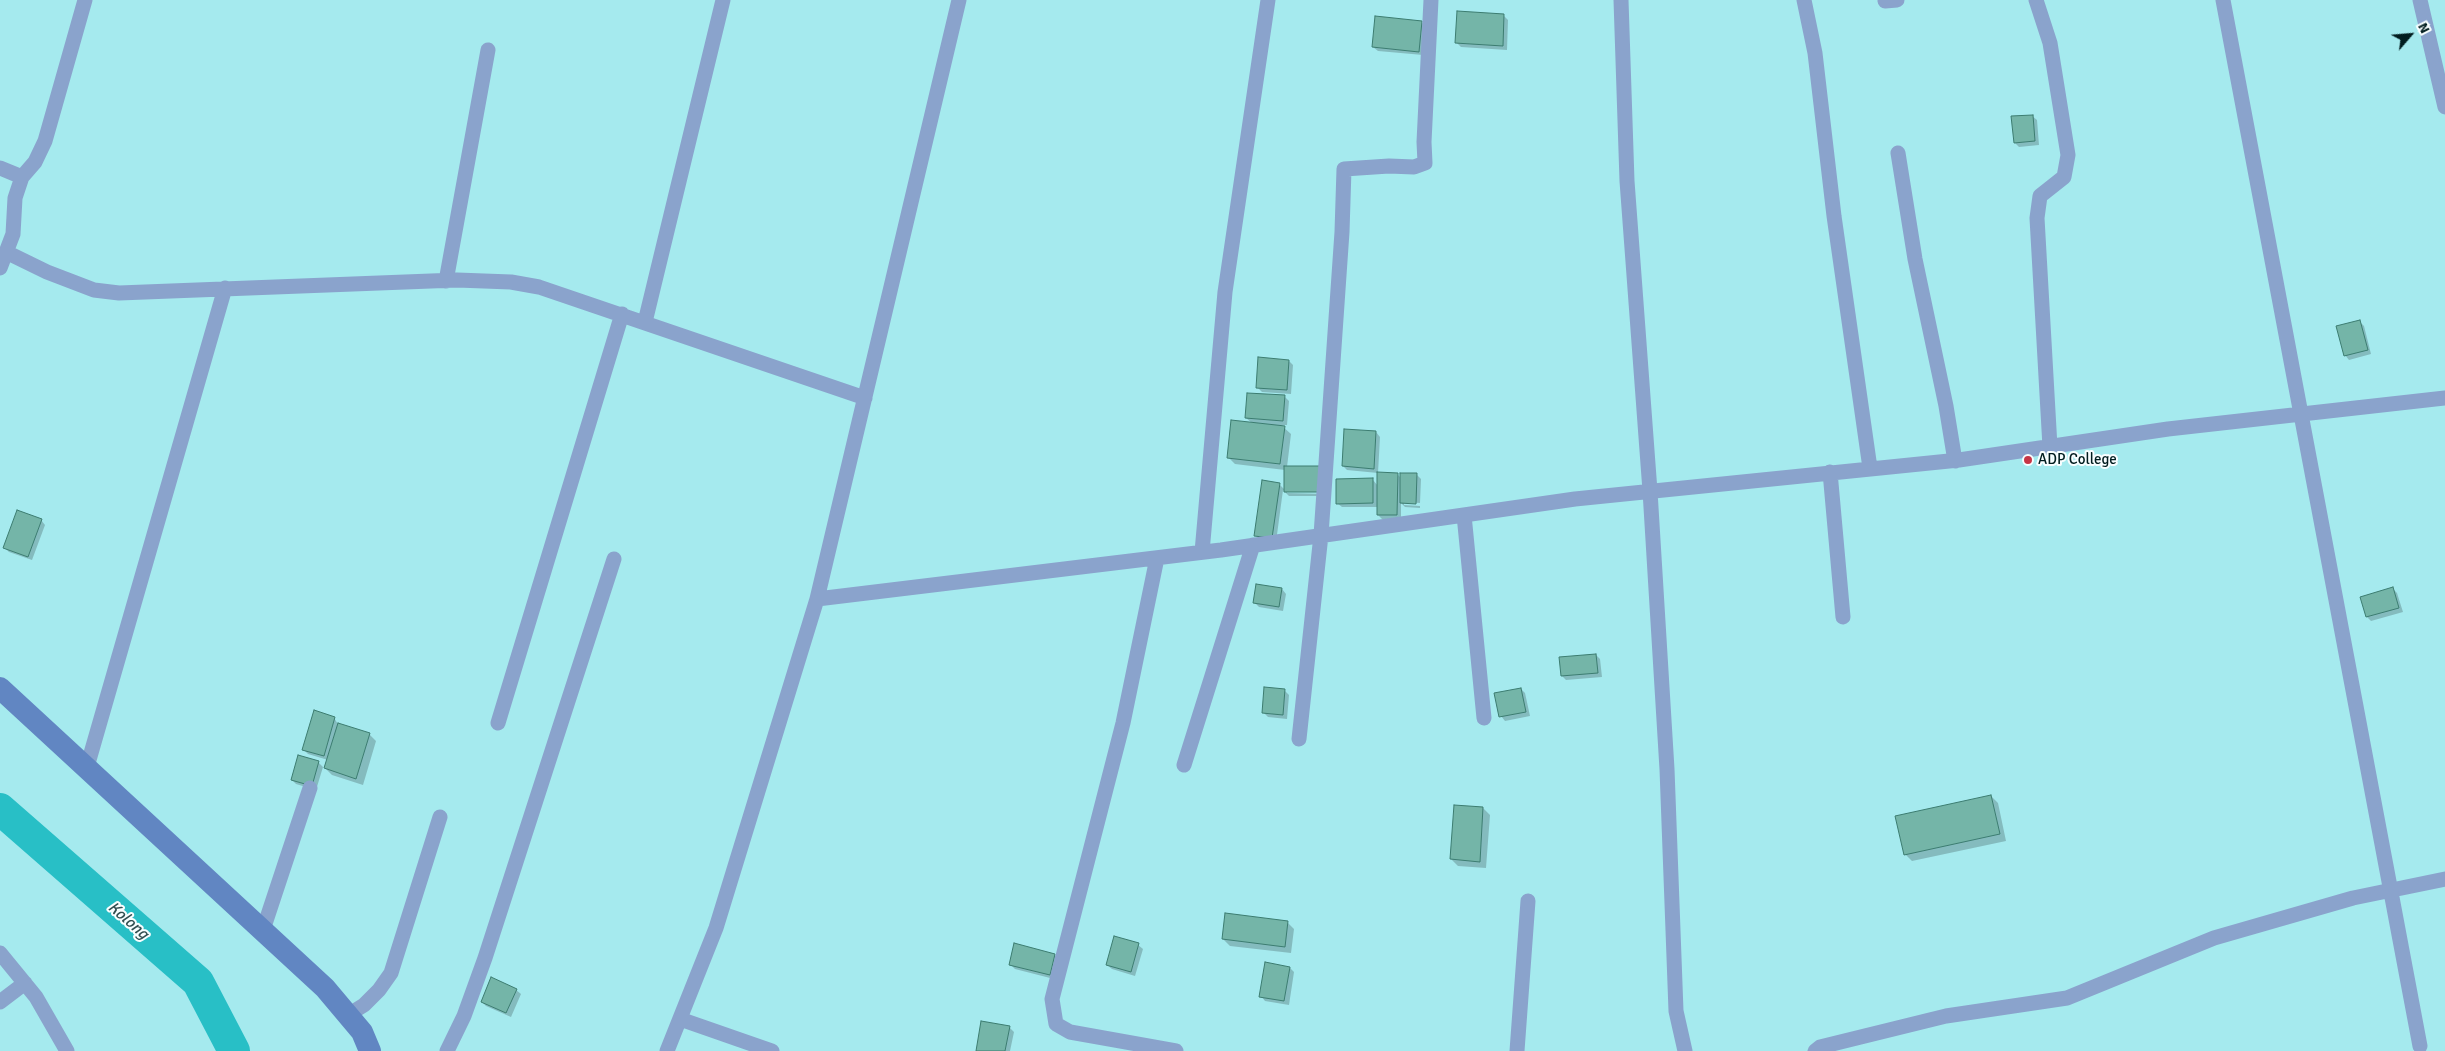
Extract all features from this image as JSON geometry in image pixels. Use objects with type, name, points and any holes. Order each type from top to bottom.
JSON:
[{"type":"street","points":[[0,268],[13,234],[15,198],[22,177],[35,162],[45,141],[85,0]]},
{"type":"street","points":[[646,322],[723,0]]},
{"type":"street","points":[[667,1051],[716,928],[817,599],[959,0]]},
{"type":"street","points":[[1202,552],[1225,292],[1268,0]]},
{"type":"street","points":[[1299,739],[1321,535],[1342,232],[1344,169],[1389,166],[1414,167],[1425,163],[1424,142],[1431,0]]},
{"type":"street","points":[[1621,0],[1627,181],[1650,491],[1667,769],[1676,1012],[1684,1051]]},
{"type":"street","points":[[1804,0],[1815,54],[1834,216],[1870,468]]},
{"type":"street","points":[[2036,0],[2050,43],[2068,155],[2064,177],[2040,196],[2037,218],[2050,447]]},
{"type":"street","points":[[2223,0],[2303,414],[2420,1046]]},
{"type":"street","points":[[2420,0],[2445,107]]},
{"type":"street","points":[[446,281],[488,50]]},
{"type":"street","points":[[1898,153],[1914,259],[1946,406],[1955,461]]},
{"type":"street","points":[[0,168],[22,177]]},
{"type":"street","points":[[6,252],[47,272],[94,290],[119,293],[225,288],[302,288],[446,281],[511,282],[539,287],[622,314],[865,398]]},
{"type":"street","points":[[87,767],[109,697],[225,288]]},
{"type":"street","points":[[498,723],[622,314]]},
{"type":"street","points":[[817,599],[1157,558],[1650,491],[1955,461],[2168,429],[2445,398]]},
{"type":"street","points":[[1830,472],[1843,617]]},
{"type":"street","points":[[1464,515],[1484,718]]},
{"type":"street","points":[[1184,765],[1253,545]]},
{"type":"street","points":[[1157,558],[1123,723],[1052,999],[1056,1024],[1070,1032],[1176,1051]]},
{"type":"street","points":[[447,1051],[464,1016],[485,958],[614,559]]},
{"type":"street","points":[[0,688],[325,988],[362,1032],[370,1051]]},
{"type":"street","points":[[263,930],[310,788]]},
{"type":"street","points":[[348,1015],[364,1005],[380,990],[391,973],[440,817]]},
{"type":"street","points":[[1815,1051],[1820,1047],[1946,1016],[2068,998],[2214,938],[2353,898],[2445,879]]},
{"type":"street","points":[[1517,1051],[1528,901]]},
{"type":"street","points":[[0,952],[36,997],[67,1051]]},
{"type":"street","points":[[0,1002],[25,983]]},
{"type":"street","points":[[680,1019],[772,1051]]},
{"type":"building","points":[[1457,11],[1504,14],[1503,46],[1455,43]]},
{"type":"building","points":[[1375,16],[1422,21],[1419,52],[1372,47]]},
{"type":"building","points":[[2033,115],[2035,141],[2014,143],[2011,116]]},
{"type":"building","points":[[2360,320],[2368,350],[2344,356],[2336,326]]},
{"type":"building","points":[[1258,357],[1289,360],[1287,390],[1256,388]]},
{"type":"building","points":[[1247,393],[1285,395],[1283,421],[1245,418]]},
{"type":"building","points":[[1231,420],[1285,426],[1280,464],[1227,458]]},
{"type":"building","points":[[1344,429],[1376,431],[1374,469],[1342,466]]},
{"type":"building","points":[[1284,466],[1323,466],[1323,492],[1284,492]]},
{"type":"building","points":[[1377,472],[1398,473],[1397,515],[1377,515]]},
{"type":"building","points":[[1400,473],[1417,473],[1416,504],[1400,503]]},
{"type":"building","points":[[1373,478],[1373,503],[1336,504],[1336,479]]},
{"type":"building","points":[[1262,480],[1280,483],[1272,538],[1254,536]]},
{"type":"building","points":[[17,510],[42,519],[28,557],[3,548]]},
{"type":"building","points":[[1256,584],[1282,588],[1279,607],[1253,603]]},
{"type":"building","points":[[2393,587],[2399,608],[2366,617],[2360,597]]},
{"type":"building","points":[[1596,654],[1598,673],[1561,676],[1559,657]]},
{"type":"building","points":[[1264,687],[1285,689],[1283,715],[1262,713]]},
{"type":"building","points":[[1521,688],[1526,712],[1499,717],[1494,693]]},
{"type":"building","points":[[314,710],[335,717],[324,756],[302,750]]},
{"type":"building","points":[[338,723],[370,733],[356,779],[324,768]]},
{"type":"building","points":[[298,755],[319,761],[312,786],[291,780]]},
{"type":"building","points":[[1991,795],[2000,834],[1904,855],[1895,816]]},
{"type":"building","points":[[1454,805],[1483,807],[1480,862],[1450,859]]},
{"type":"building","points":[[1225,913],[1288,921],[1285,947],[1222,939]]},
{"type":"building","points":[[1114,936],[1139,943],[1131,972],[1106,965]]},
{"type":"building","points":[[1014,943],[1055,954],[1050,975],[1009,965]]},
{"type":"building","points":[[1265,962],[1290,967],[1284,1001],[1259,997]]},
{"type":"building","points":[[491,977],[517,989],[506,1013],[481,1002]]},
{"type":"building","points":[[981,1021],[1010,1026],[1005,1051],[976,1051]]},
{"type":"waterway","name":"Kolong","points":[[0,809],[198,982],[234,1051]]},
{"type":"place","name":"ADP College","points":[[2028,460]]}]
